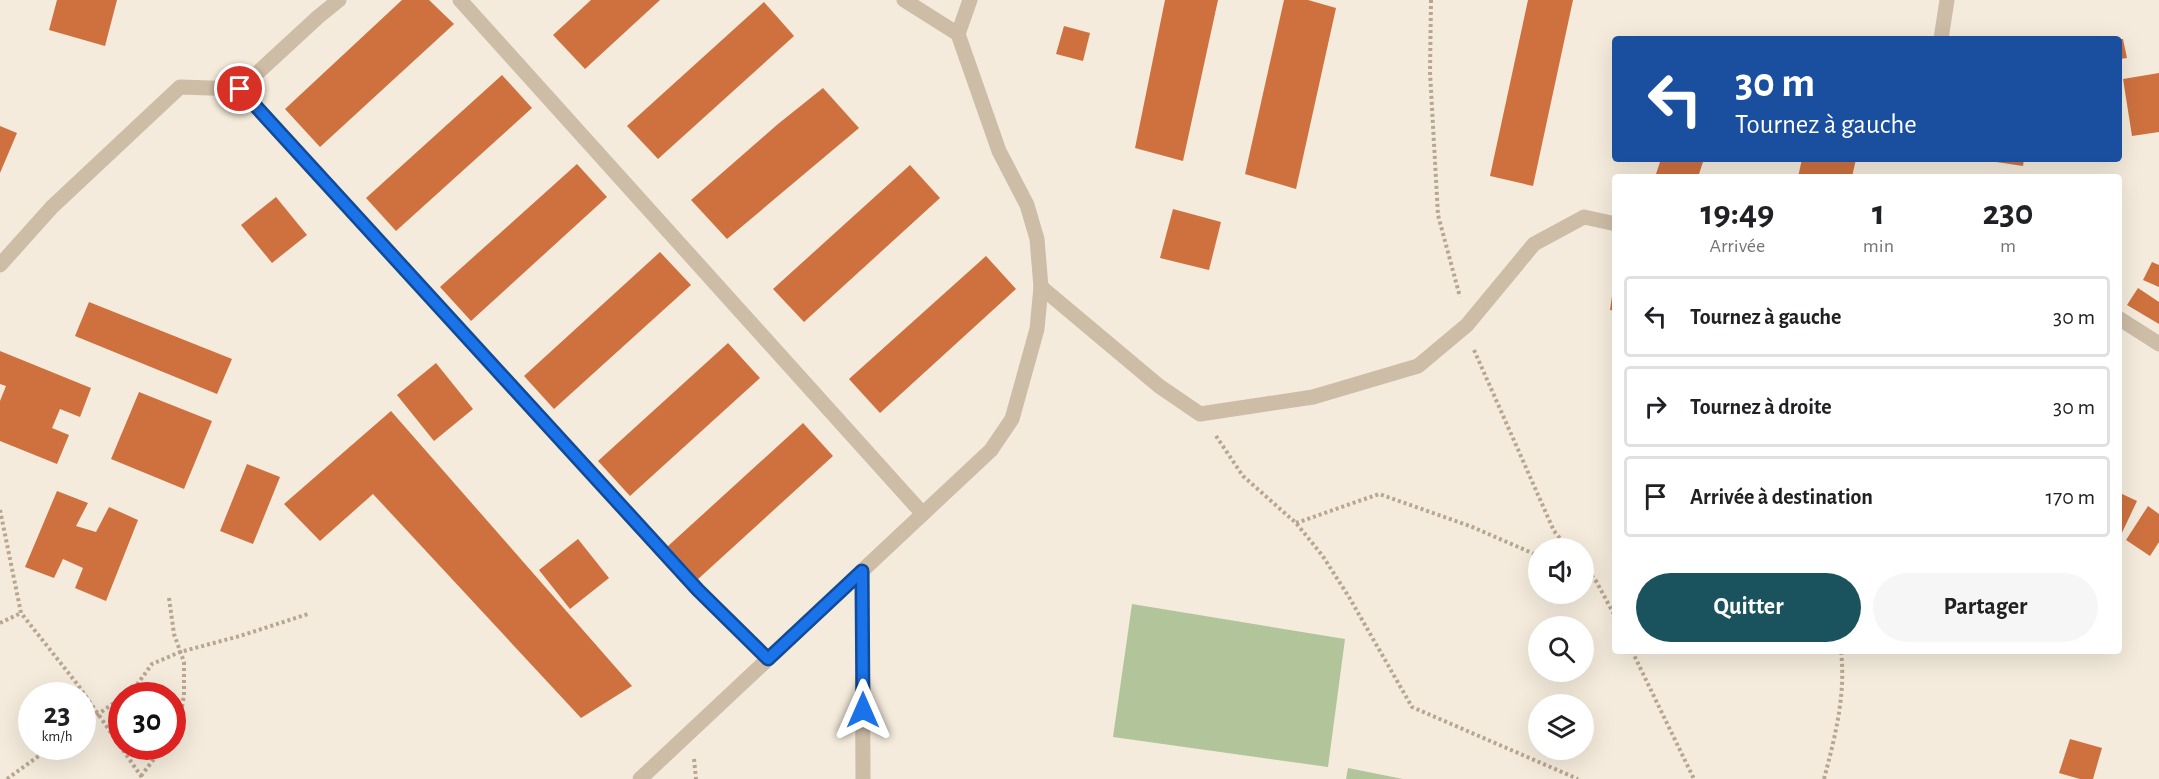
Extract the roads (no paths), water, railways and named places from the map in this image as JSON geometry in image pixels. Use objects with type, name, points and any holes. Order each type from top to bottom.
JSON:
[{"type":"street","points":[[0,265],[52,207],[180,87],[240,89],[339,0]]},
{"type":"street","points":[[460,0],[923,514]]},
{"type":"street","points":[[640,779],[991,450],[1012,419],[1037,329],[1041,287],[1037,239],[1027,205],[999,151],[958,34],[904,0]]},
{"type":"street","points":[[958,34],[970,0]]},
{"type":"street","points":[[1941,36],[1947,0]]},
{"type":"street","points":[[240,89],[690,582],[768,659]]},
{"type":"street","points":[[1041,287],[1159,386],[1200,414],[1313,398],[1418,366],[1467,325],[1534,244],[1584,217],[1612,224]]},
{"type":"street","points":[[2122,320],[2159,344]]},
{"type":"street","points":[[862,571],[863,779]]}]
